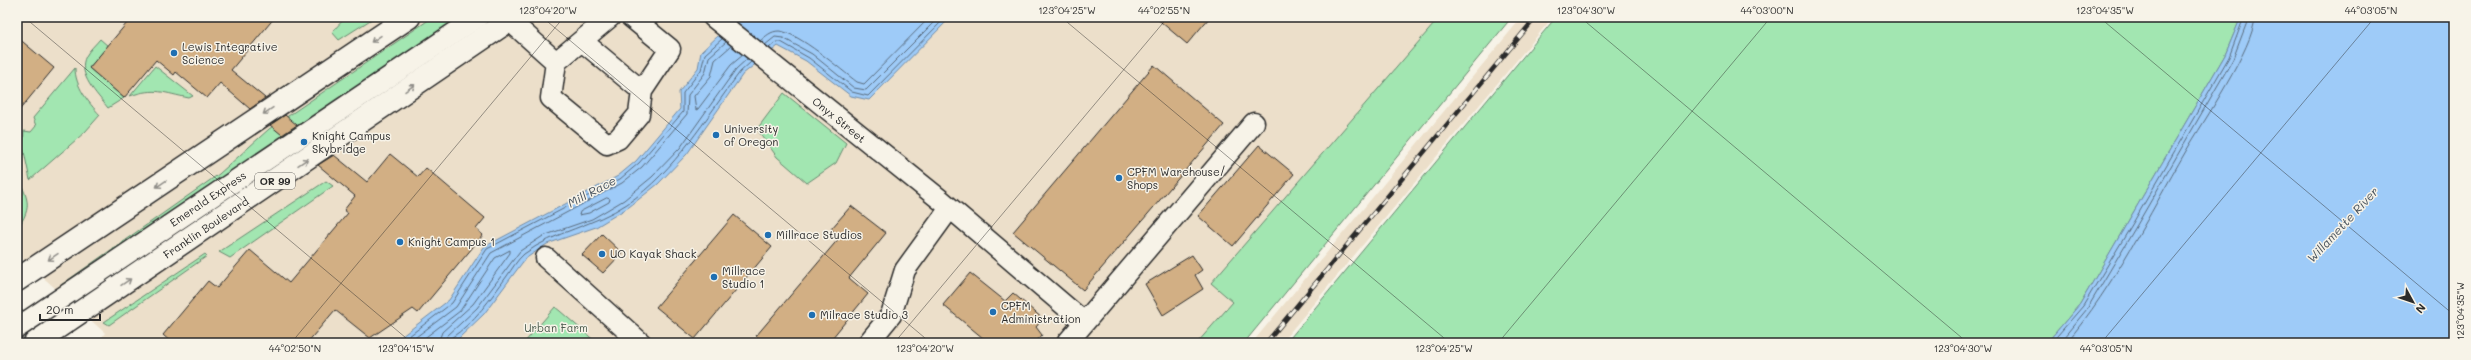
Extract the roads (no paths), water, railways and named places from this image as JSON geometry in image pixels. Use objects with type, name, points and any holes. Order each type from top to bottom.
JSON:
[{"type":"main road","points":[[17,280],[409,17]]},
{"type":"main road","name":"Franklin Boulevard","points":[[35,343],[512,18]]},
{"type":"street","name":"Emerald Express","points":[[17,324],[58,300],[478,17]]},
{"type":"street","points":[[610,17],[556,62],[551,98],[607,144],[618,139],[639,114],[642,91],[670,49],[631,17]]},
{"type":"street","name":"Onyx Street","points":[[713,17],[768,63],[950,208],[1084,322]]},
{"type":"street","points":[[512,18],[556,62]]},
{"type":"street","points":[[582,41],[642,91]]},
{"type":"street","points":[[1067,343],[1254,123]]},
{"type":"street","points":[[868,343],[891,315],[905,270],[950,208]]},
{"type":"street","points":[[546,258],[641,343]]},
{"type":"street","points":[[17,324],[35,343]]},
{"type":"water","name":"Mill Race","points":[[738,17],[951,17],[869,100],[851,96],[806,61],[778,46],[743,74],[687,154],[658,184],[629,207],[596,227],[547,244],[525,259],[484,314],[459,338],[451,343],[393,343],[449,300],[484,247],[618,176],[636,161],[680,109],[679,92],[698,68],[701,52]]},
{"type":"water","name":"Willamette River","points":[[2241,17],[2454,17],[2454,343],[2039,343],[2050,339],[2080,304],[2225,55]]},
{"type":"railway","points":[[1266,343],[1536,17]]},
{"type":"place","name":"Lewis Integrative Science","points":[[174,53]]},
{"type":"place","name":"University of Oregon","points":[[716,135]]},
{"type":"place","name":"Knight Campus Skybridge","points":[[304,142]]},
{"type":"place","name":"CPFM Warehouse/ Shops","points":[[1119,178]]},
{"type":"place","name":"Millrace Studios","points":[[768,235]]},
{"type":"place","name":"Knight Campus 1","points":[[400,242]]},
{"type":"place","name":"UO Kayak Shack","points":[[602,254]]},
{"type":"place","name":"Millrace Studio 1","points":[[714,277]]},
{"type":"place","name":"CPFM Administration","points":[[993,312]]},
{"type":"place","name":"Milrace Studio 3","points":[[812,315]]},
{"type":"park label","name":"Urban Farm","points":[[556,328]]}]
